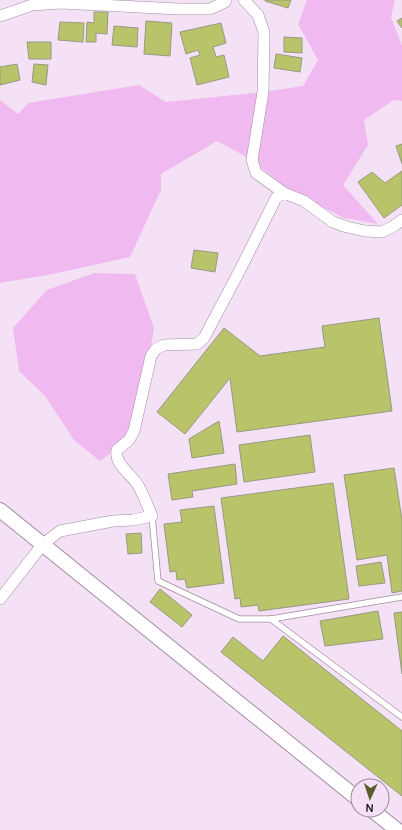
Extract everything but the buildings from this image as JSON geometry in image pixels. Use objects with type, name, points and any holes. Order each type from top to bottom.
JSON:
[{"type":"street","points":[[0,16],[32,5],[61,3],[178,9],[210,9],[225,2],[226,0]]},
{"type":"street","points":[[244,0],[258,15],[264,32],[263,92],[252,160],[256,173],[284,193],[304,201],[333,222],[347,227],[365,231],[382,232],[402,220]]},
{"type":"street","points":[[0,599],[43,544],[60,531],[113,521],[133,520],[152,516],[139,486],[118,461],[116,454],[117,450],[129,440],[134,431],[151,356],[156,349],[164,345],[197,344],[204,338],[276,198],[284,193]]},
{"type":"street","points":[[0,510],[350,793]]},
{"type":"street","points":[[382,818],[397,830]]},
{"type":"lane","points":[[152,516],[158,581],[239,619],[271,619],[402,598]]},
{"type":"lane","points":[[271,619],[402,717]]},
{"type":"shaded area","points":[[307,0],[395,0],[391,17],[402,46],[402,101],[394,100],[364,120],[368,145],[343,185],[378,224],[344,218],[286,188],[252,160],[217,141],[161,174],[161,190],[130,257],[53,274],[0,283],[0,100],[18,114],[28,103],[139,85],[166,102],[263,92],[303,86],[318,60],[298,24]]},
{"type":"shaded area","points":[[94,273],[135,274],[154,328],[138,412],[122,445],[100,461],[74,440],[45,396],[19,371],[13,328],[47,290]]}]
